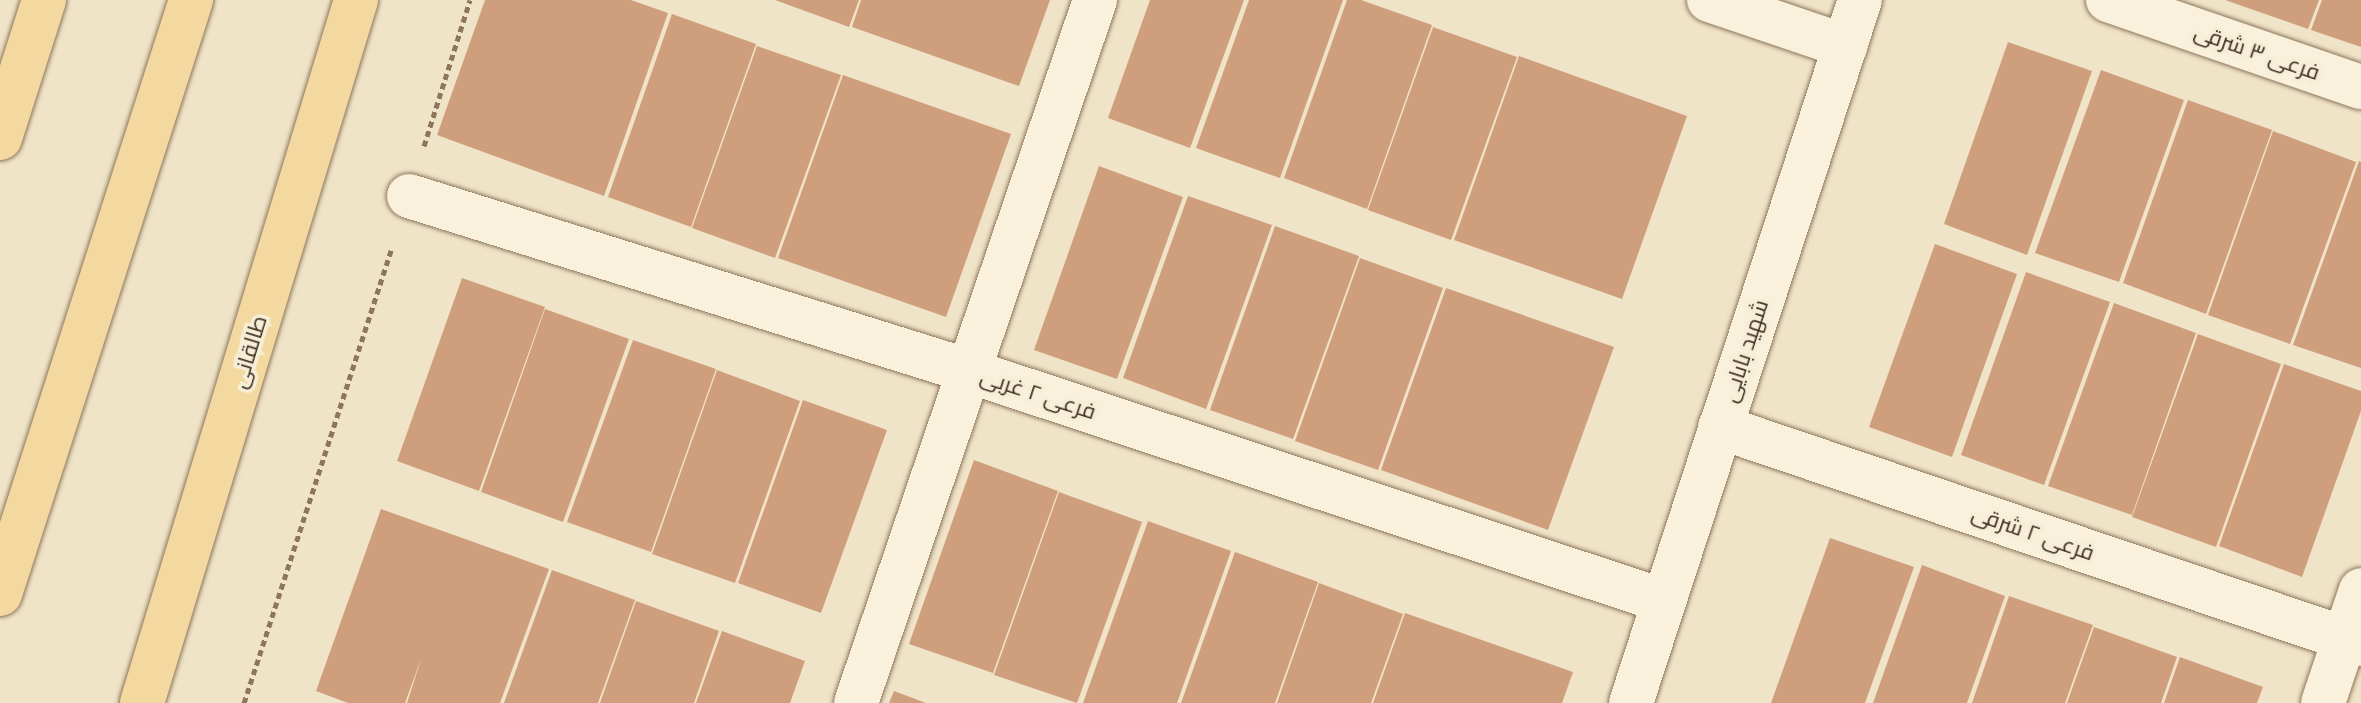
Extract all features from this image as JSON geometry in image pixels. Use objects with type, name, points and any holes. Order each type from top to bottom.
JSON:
[{"type":"main road","points":[[2,122],[44,0]]},
{"type":"main road","points":[[0,594],[191,0]]},
{"type":"main road","name":"طالقانی","points":[[142,703],[356,0]]},
{"type":"street","points":[[856,703],[1095,0]]},
{"type":"street","points":[[1709,0],[1845,46]]},
{"type":"street","name":"شهید بابایی","points":[[1631,703],[1860,0]]},
{"type":"street","name":"فرعی ۳ شرقی","points":[[2108,0],[2361,87]]},
{"type":"street","name":"فرعی ۲ غربی","points":[[409,196],[969,371],[1664,601]]},
{"type":"street","name":"فرعی ۲ شرقی","points":[[1720,427],[2353,642]]},
{"type":"street","points":[[2323,703],[2353,642],[2361,590]]},
{"type":"path","points":[[244,703],[470,0]]},
{"type":"building","points":[[485,0],[631,0],[668,13],[604,196],[437,135]]},
{"type":"building","points":[[775,0],[859,0],[849,27]]},
{"type":"building","points":[[861,0],[1050,0],[1019,86],[852,27]]},
{"type":"building","points":[[1150,0],[1244,0],[1190,148],[1108,118]]},
{"type":"building","points":[[1249,0],[1343,0],[1280,178],[1196,148]]},
{"type":"building","points":[[1347,0],[1361,0],[1432,25],[1367,209],[1284,178]]},
{"type":"building","points":[[2225,0],[2319,0],[2308,29]]},
{"type":"building","points":[[2322,0],[2361,0],[2361,47],[2311,30]]},
{"type":"building","points":[[672,14],[756,44],[691,227],[608,197]]},
{"type":"building","points":[[1433,27],[1517,57],[1451,240],[1368,210]]},
{"type":"building","points":[[2008,42],[2092,71],[2027,255],[1944,224]]},
{"type":"building","points":[[757,46],[841,75],[775,258],[692,228]]},
{"type":"building","points":[[1519,56],[1687,116],[1622,299],[1454,240]]},
{"type":"building","points":[[2101,70],[2184,100],[2119,282],[2035,253]]},
{"type":"building","points":[[843,75],[1011,134],[946,317],[778,258]]},
{"type":"building","points":[[2188,100],[2272,130],[2206,314],[2123,283]]},
{"type":"building","points":[[2273,131],[2356,162],[2290,344],[2208,315]]},
{"type":"building","points":[[2361,162],[2361,368],[2293,345]]},
{"type":"building","points":[[1099,166],[1183,197],[1117,379],[1034,350]]},
{"type":"building","points":[[1188,196],[1272,225],[1206,409],[1123,378]]},
{"type":"building","points":[[1275,226],[1359,256],[1293,439],[1210,410]]},
{"type":"building","points":[[1935,244],[2017,274],[1952,457],[1869,427]]},
{"type":"building","points":[[1360,258],[1443,288],[1378,470],[1295,441]]},
{"type":"building","points":[[2026,272],[2110,302],[2044,485],[1961,455]]},
{"type":"building","points":[[462,278],[545,307],[479,491],[397,461]]},
{"type":"building","points":[[1446,288],[1614,347],[1548,530],[1381,470]]},
{"type":"building","points":[[2114,303],[2196,333],[2132,515],[2048,486]]},
{"type":"building","points":[[545,309],[629,339],[563,522],[481,492]]},
{"type":"building","points":[[2198,334],[2281,364],[2216,547],[2132,517]]},
{"type":"building","points":[[633,340],[716,369],[651,552],[567,522]]},
{"type":"building","points":[[2284,364],[2361,391],[2361,411],[2302,577],[2219,546]]},
{"type":"building","points":[[717,370],[800,401],[735,583],[652,554]]},
{"type":"building","points":[[803,400],[887,430],[821,613],[738,583]]},
{"type":"building","points":[[974,460],[1058,491],[993,673],[909,644]]},
{"type":"building","points":[[1059,492],[1142,522],[1077,703],[994,675]]},
{"type":"building","points":[[381,509],[549,569],[500,703],[407,703],[422,656],[405,703],[348,703],[316,691]]},
{"type":"building","points":[[1148,521],[1231,551],[1177,703],[1083,703]]},
{"type":"building","points":[[1830,538],[1914,567],[1865,703],[1771,703]]},
{"type":"building","points":[[1235,552],[1318,582],[1275,703],[1181,703]]},
{"type":"building","points":[[1922,565],[2005,596],[1967,703],[1873,703]]},
{"type":"building","points":[[552,570],[635,600],[598,703],[504,703]]},
{"type":"building","points":[[1319,583],[1403,614],[1371,703],[1277,703]]},
{"type":"building","points":[[2009,596],[2093,625],[2065,703],[1972,703]]},
{"type":"building","points":[[636,601],[719,631],[694,703],[600,703]]},
{"type":"building","points":[[1405,613],[1573,672],[1562,703],[1373,703]]},
{"type":"building","points":[[2094,627],[2177,657],[2161,703],[2067,703]]},
{"type":"building","points":[[722,631],[805,661],[790,703],[696,703]]},
{"type":"building","points":[[2180,657],[2263,687],[2257,703],[2164,703]]},
{"type":"building","points":[[894,691],[926,703],[889,703]]}]
